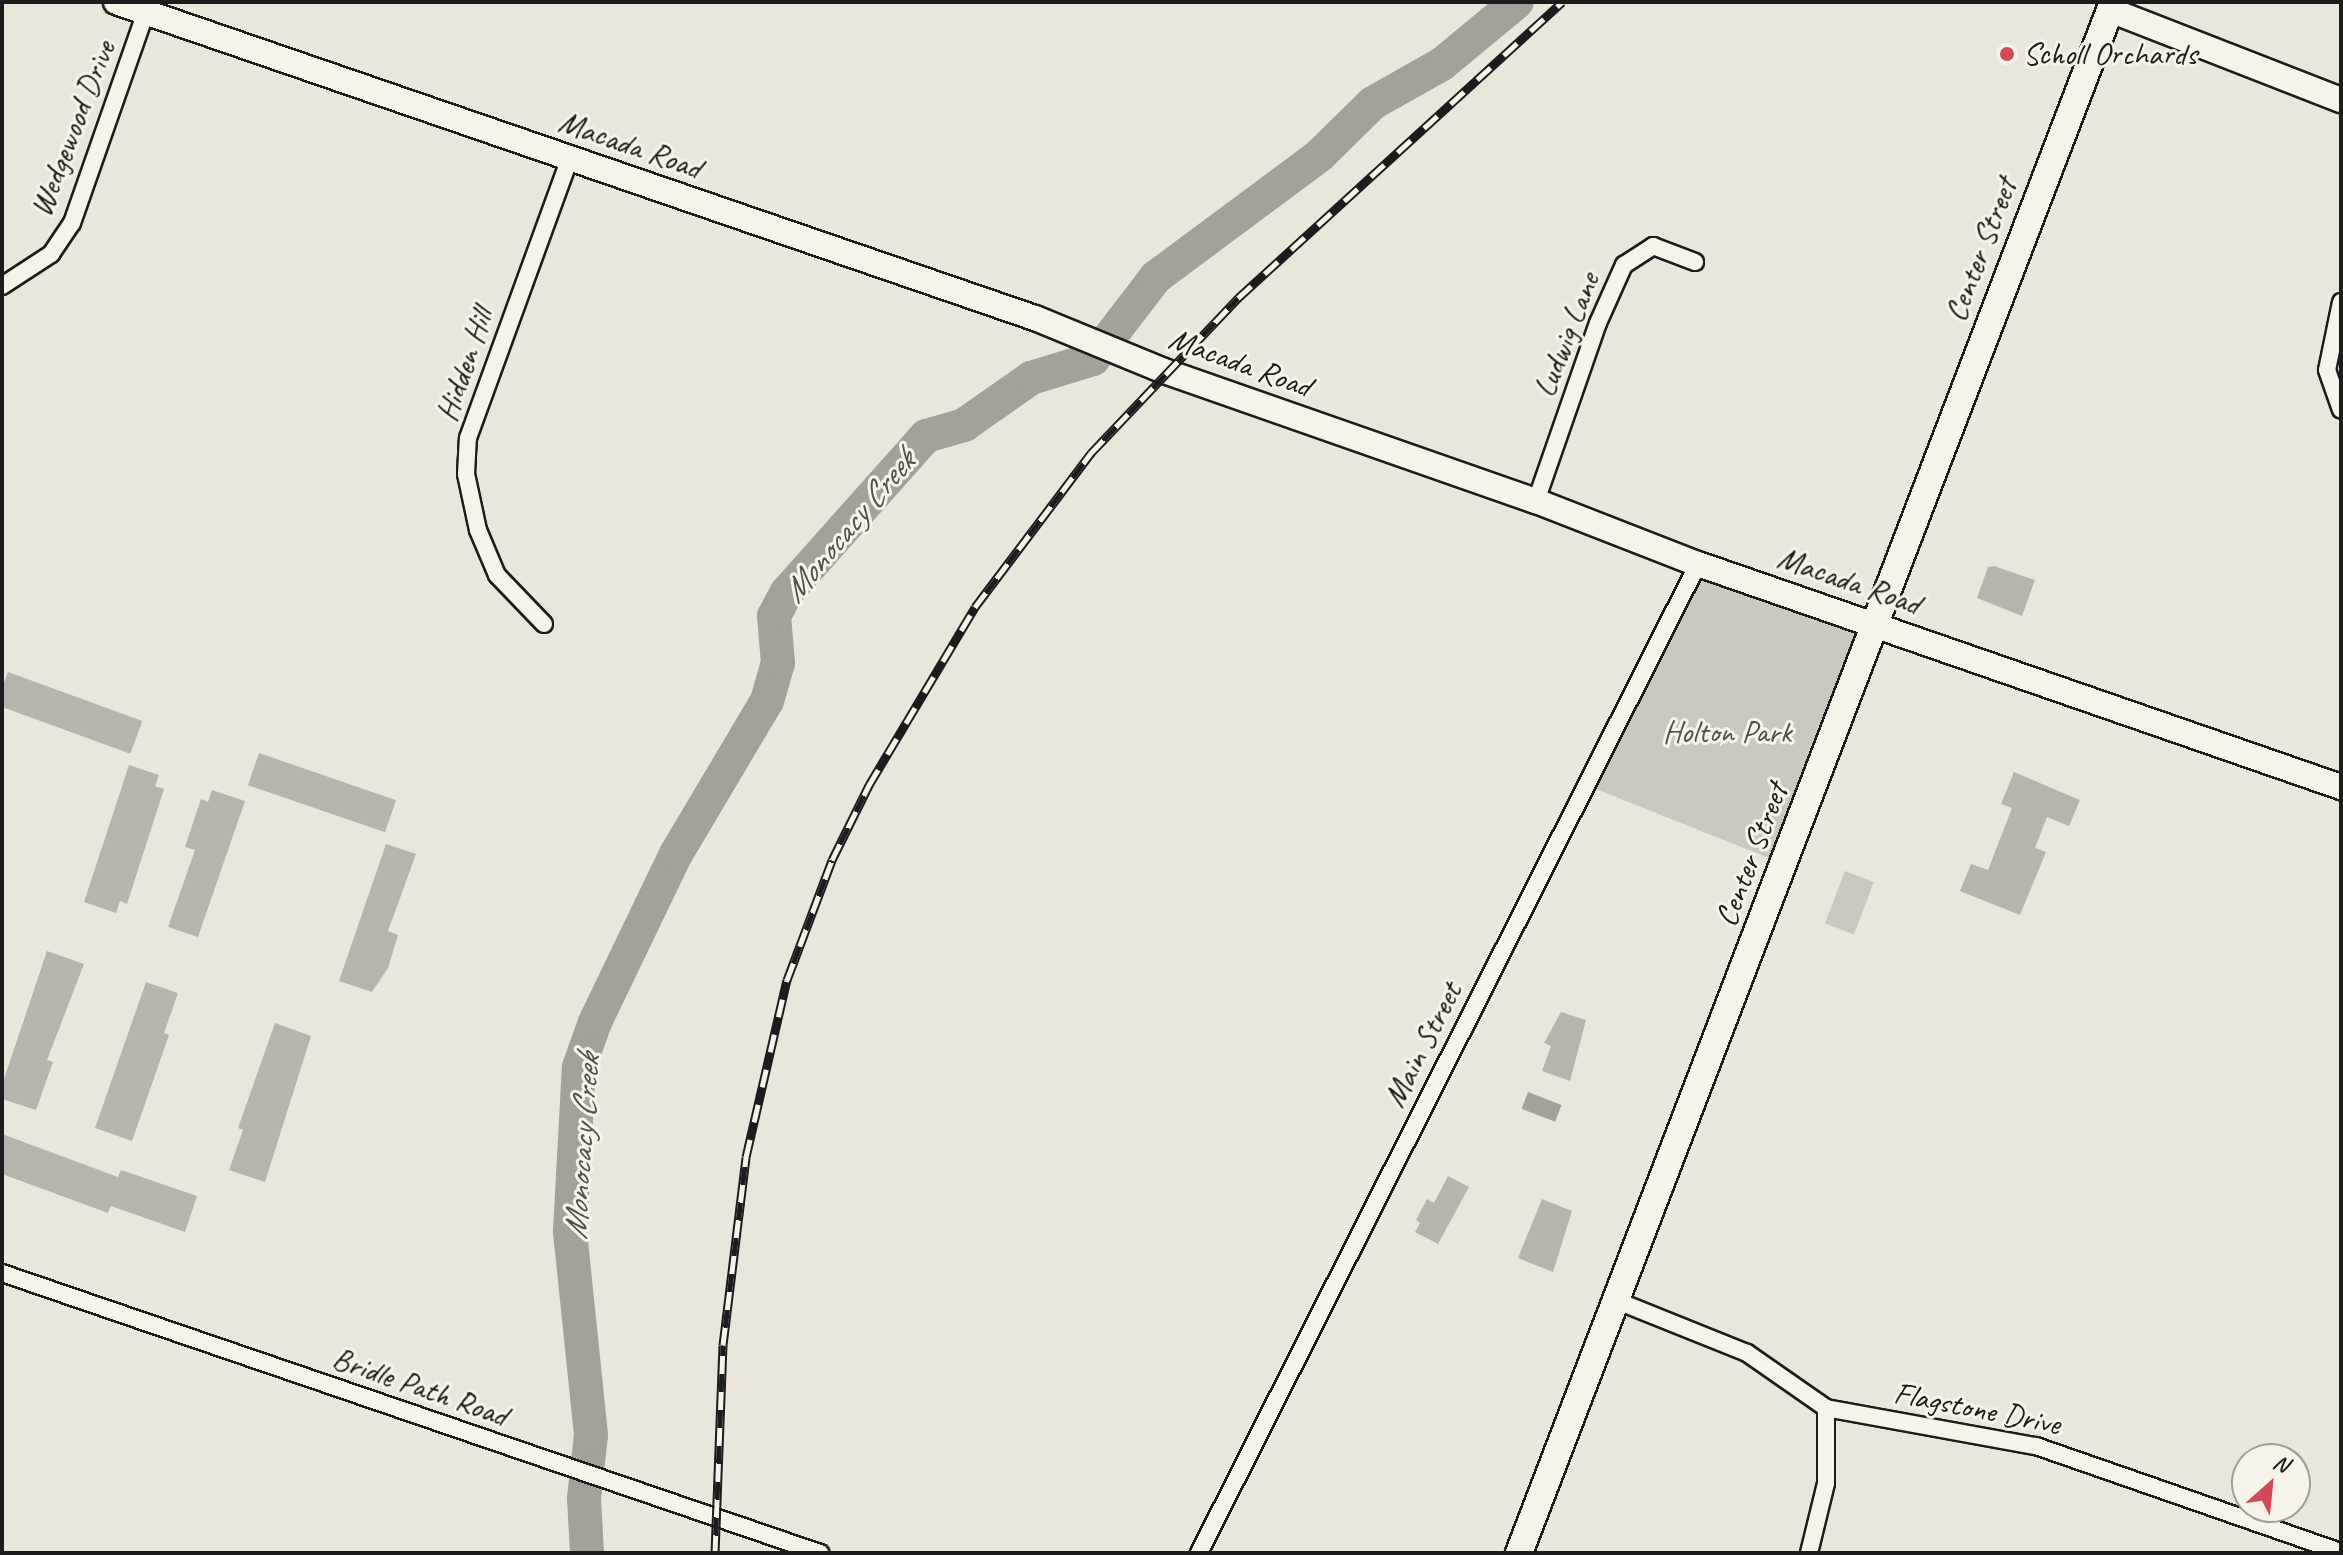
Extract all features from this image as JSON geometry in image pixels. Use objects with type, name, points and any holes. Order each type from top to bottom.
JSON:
[{"type":"main road","name":"Center Street","points":[[1519,1553],[2112,6]]},
{"type":"street","name":"Macada Road","points":[[116,2],[148,7],[570,158],[1035,318],[1146,364],[1536,501],[1698,564],[2341,787]]},
{"type":"street","points":[[2112,6],[2341,100]]},
{"type":"street","name":"Wedgewood Drive","points":[[2,286],[51,254],[72,223],[148,7]]},
{"type":"street","name":"Hidden Hill","points":[[544,624],[497,575],[478,530],[466,474],[468,438],[570,158]]},
{"type":"street","name":"Ludwig Lane","points":[[1536,501],[1598,323],[1624,265],[1653,246],[1695,262]]},
{"type":"street","points":[[2341,302],[2327,370],[2341,410]]},
{"type":"street","name":"Main Street","points":[[1199,1553],[1698,564]]},
{"type":"street","name":"Bridle Path Road","points":[[2,1273],[820,1553]]},
{"type":"street","name":"Flagstone Drive","points":[[1615,1300],[1747,1353],[1826,1408],[2036,1446],[2341,1552]]},
{"type":"street","points":[[1809,1553],[1826,1483],[1826,1408]]},
{"type":"green space","name":"Holton Park","points":[[1698,564],[1875,623],[1786,865],[1586,785]]},
{"type":"green space","points":[[1845,871],[1874,882],[1854,934],[1825,923]]},
{"type":"shaded area","points":[[1528,1092],[1562,1105],[1555,1122],[1522,1109]]},
{"type":"building","points":[[1994,566],[2035,580],[2022,616],[1977,598],[1988,567]]},
{"type":"building","points":[[8,672],[142,721],[130,754],[2,707],[2,688]]},
{"type":"building","points":[[259,753],[396,800],[385,832],[248,785]]},
{"type":"building","points":[[129,765],[159,775],[155,786],[164,789],[127,904],[120,901],[116,913],[84,902]]},
{"type":"building","points":[[2014,772],[2080,800],[2069,826],[2047,817],[2035,848],[2046,852],[2020,915],[1960,891],[1971,864],[1988,870],[2012,808],[2001,804]]},
{"type":"building","points":[[212,790],[245,801],[198,937],[168,927],[195,850],[185,847],[201,799],[208,802]]},
{"type":"building","points":[[386,844],[416,854],[388,931],[398,935],[388,968],[372,992],[339,981]]},
{"type":"building","points":[[47,951],[84,964],[47,1060],[53,1062],[36,1110],[2,1099],[2,1085]]},
{"type":"building","points":[[146,982],[178,993],[164,1033],[169,1035],[132,1141],[95,1128]]},
{"type":"building","points":[[1561,1012],[1586,1020],[1570,1081],[1542,1071],[1551,1046],[1544,1043]]},
{"type":"building","points":[[275,1023],[311,1036],[265,1182],[229,1170],[243,1130],[238,1128]]},
{"type":"building","points":[[2,1134],[118,1177],[121,1170],[197,1196],[185,1232],[111,1206],[108,1213],[2,1174]]},
{"type":"building","points":[[1448,1176],[1469,1187],[1438,1244],[1415,1232],[1420,1223],[1416,1220],[1427,1199],[1434,1203]]},
{"type":"building","points":[[1542,1199],[1572,1211],[1553,1272],[1518,1258]]},
{"type":"waterway","name":"Monocacy Creek","points":[[587,1553],[584,1498],[591,1435],[570,1231],[579,1067],[595,1022],[676,854],[767,701],[778,663],[774,616],[787,592],[926,436],[964,425],[1031,378],[1093,359],[1156,277],[1320,155],[1373,103],[1442,64],[1517,2]]},
{"type":"railway","points":[[715,1553],[723,1345],[746,1157],[787,980],[832,860],[869,785],[975,607],[1091,453],[1238,298],[1562,2]]},
{"type":"place","name":"Scholl Orchards","points":[[2007,54]]}]
